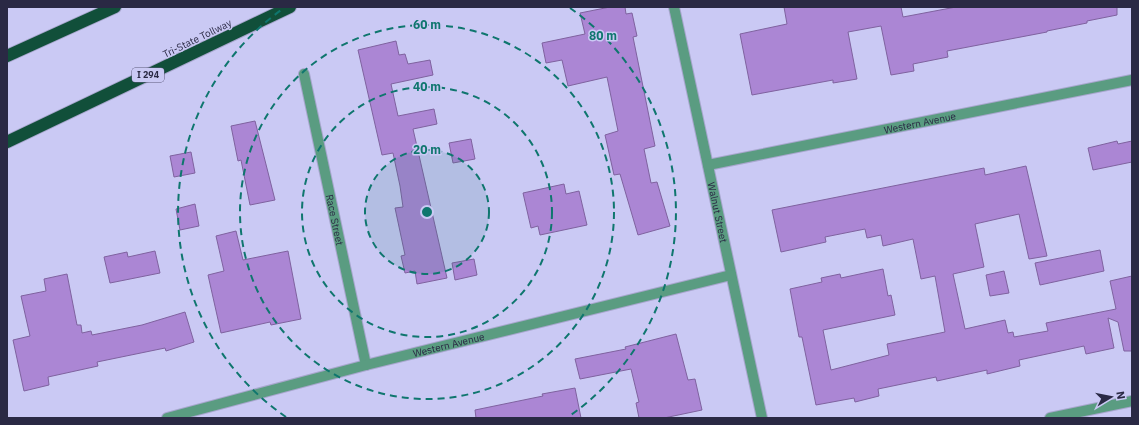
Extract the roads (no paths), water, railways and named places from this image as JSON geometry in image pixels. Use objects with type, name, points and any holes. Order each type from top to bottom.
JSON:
[{"type":"highway","points":[[7,56],[115,7]]},
{"type":"highway","name":"Tri-State Tollway","points":[[7,142],[290,7]]},
{"type":"street","name":"Walnut Street","points":[[674,7],[762,418]]},
{"type":"street","name":"Race Street","points":[[304,74],[366,365]]},
{"type":"street","name":"Western Avenue","points":[[708,165],[1132,80]]},
{"type":"street","name":"Western Avenue","points":[[167,418],[366,365],[732,275]]},
{"type":"street","points":[[1050,418],[1132,401]]}]
